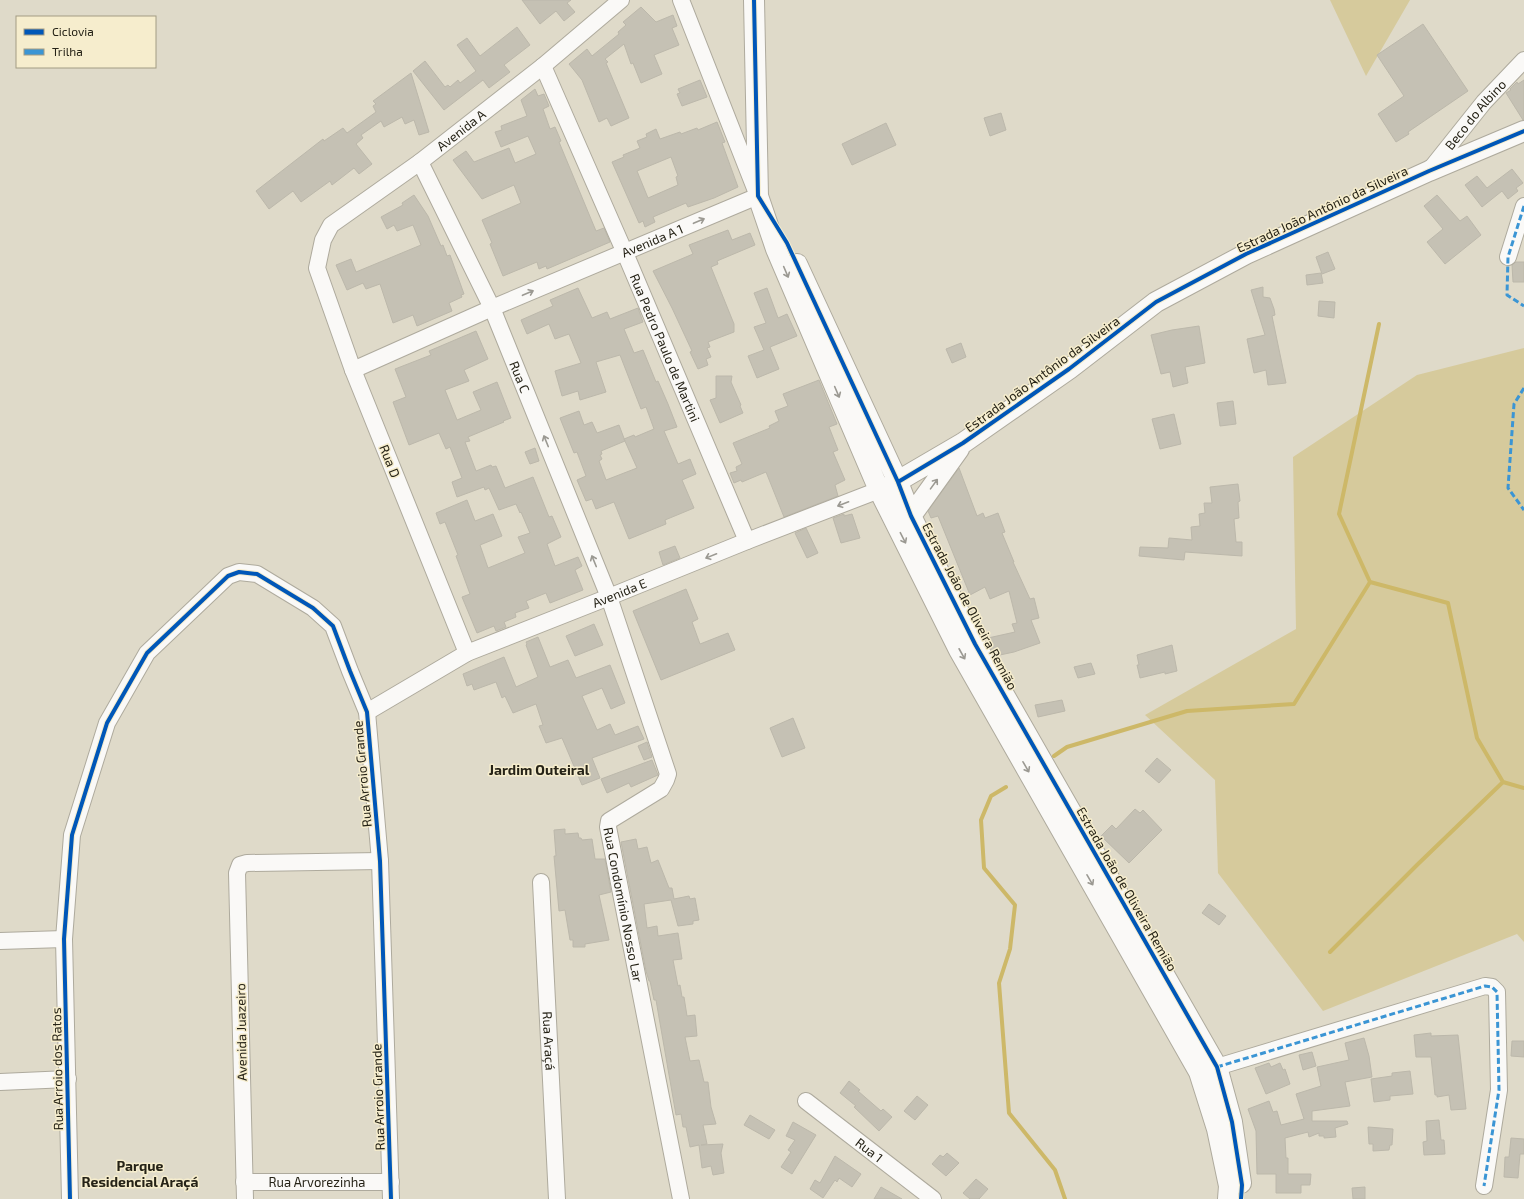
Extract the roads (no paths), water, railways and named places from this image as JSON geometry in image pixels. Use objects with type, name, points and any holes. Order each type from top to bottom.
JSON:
[{"type":"main road","name":"Estrada João de Oliveira Remião","points":[[754,0],[758,196],[776,249],[879,490],[959,650],[1199,1072],[1217,1129],[1229,1186],[1228,1199]]},
{"type":"main road","name":"Estrada João Antônio da Silveira","points":[[879,490],[898,482],[963,443],[1068,369],[1156,302],[1246,254],[1429,171],[1524,131]]},
{"type":"main road","name":"Estrada João de Oliveira Remião","points":[[758,196],[787,243],[898,482],[911,516],[975,644],[1217,1066],[1232,1122],[1242,1185],[1241,1199]]},
{"type":"main road","name":"Estrada João Antônio da Silveira","points":[[911,516],[963,443]]},
{"type":"main road","points":[[879,490],[897,514],[904,517],[911,516]]},
{"type":"street","name":"Avenida A","points":[[317,268],[323,240],[331,225],[420,162],[543,66],[621,0]]},
{"type":"street","points":[[681,0],[758,196]]},
{"type":"street","name":"Beco do Albino","points":[[1429,171],[1484,102],[1524,60]]},
{"type":"street","name":"Rua Pedro Paulo de Martini","points":[[543,66],[625,253],[747,541]]},
{"type":"street","name":"Rua C","points":[[420,162],[492,308],[609,598]]},
{"type":"street","name":"Avenida A 1","points":[[353,370],[492,308],[758,196]]},
{"type":"street","points":[[1508,257],[1524,206]]},
{"type":"street","name":"Rua D","points":[[317,268],[353,370],[467,653]]},
{"type":"street","name":"Avenida E","points":[[367,712],[467,653],[879,490]]},
{"type":"street","name":"Rua Arroio Grande","points":[[64,938],[72,835],[107,723],[147,654],[228,576],[239,572],[257,574],[313,608],[333,626],[367,712],[380,861],[391,1199]]},
{"type":"street","name":"Rua Condomínio Nosso Lar","points":[[609,598],[668,774],[661,789],[609,821],[608,827],[681,1199]]},
{"type":"street","name":"Avenida Juazeiro","points":[[245,1199],[237,872],[240,865],[247,863],[380,861]]},
{"type":"street","name":"Rua Araçá","points":[[541,882],[557,1199]]},
{"type":"street","points":[[0,942],[64,938]]},
{"type":"street","name":"Rua Arroio dos Ratos","points":[[64,938],[70,1199]]},
{"type":"street","points":[[1217,1066],[1485,986],[1492,987],[1497,992],[1499,1090],[1484,1186]]},
{"type":"street","points":[[0,1082],[68,1079]]},
{"type":"street","name":"Rua 1","points":[[806,1101],[933,1199]]},
{"type":"street","name":"Rua Arvorezinha","points":[[244,1182],[390,1182]]},
{"type":"waterway","points":[[1379,324],[1339,514],[1370,582],[1448,603],[1477,738],[1503,782],[1524,788]]},
{"type":"waterway","points":[[1054,756],[1067,747],[1187,711],[1294,704],[1370,582]]},
{"type":"waterway","points":[[1330,952],[1503,782]]},
{"type":"waterway","points":[[1006,787],[991,796],[981,820],[984,868],[1015,905],[1010,949],[999,983],[1009,1113],[1055,1170],[1065,1199]]},
{"type":"district","name":"Jardim Outeiral","points":[[539,770]]},
{"type":"district","name":"Parque Residencial Araçá","points":[[140,1174]]}]
